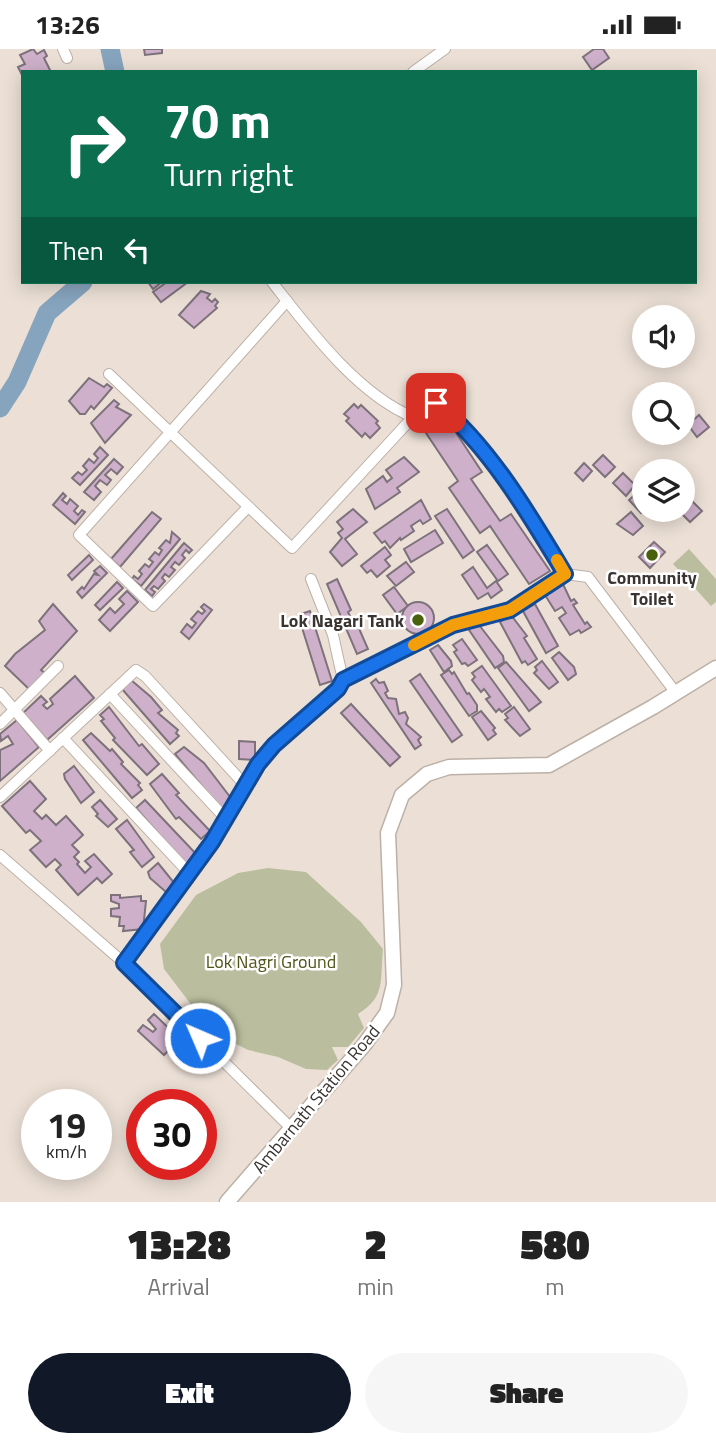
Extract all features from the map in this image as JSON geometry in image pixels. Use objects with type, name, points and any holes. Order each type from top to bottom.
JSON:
[{"type":"main road","name":"Ambarnath Station Road","points":[[227,1202],[364,1045],[387,1013],[394,985],[388,833],[402,795],[427,774],[449,767],[549,765],[716,668]]},
{"type":"street","points":[[416,70],[445,49]]},
{"type":"street","points":[[274,284],[374,395],[412,417]]},
{"type":"street","points":[[248,507],[153,606],[81,540],[80,532],[287,301]]},
{"type":"street","points":[[109,374],[292,548],[412,417],[436,403],[457,419],[498,472],[565,574]]},
{"type":"street","points":[[124,963],[189,873],[274,745],[338,689],[343,680],[453,625],[510,610],[565,574],[587,577],[676,693]]},
{"type":"street","points":[[311,579],[333,635],[343,680]]},
{"type":"street","points":[[0,724],[16,712],[58,666]]},
{"type":"street","points":[[0,797],[136,670],[145,675],[245,785]]},
{"type":"street","points":[[0,693],[50,751]]},
{"type":"street","points":[[110,694],[226,818]]},
{"type":"street","points":[[63,738],[189,873]]},
{"type":"street","points":[[0,855],[124,963],[291,1128]]},
{"type":"green space","points":[[689,549],[716,579],[716,602],[711,606],[673,564]]},
{"type":"green space","name":"Lok Nagri Ground","points":[[268,868],[306,872],[361,922],[383,949],[380,987],[373,1001],[358,1014],[364,1028],[348,1047],[332,1047],[338,1060],[327,1070],[306,1069],[278,1057],[248,1050],[212,1032],[164,969],[160,944],[196,895],[238,873]]},
{"type":"building","points":[[33,49],[37,54],[44,50],[47,56],[44,58],[50,70],[21,70],[21,73],[18,67],[25,64],[20,55]]},
{"type":"building","points":[[144,49],[162,49],[162,53],[145,55]]},
{"type":"building","points":[[594,49],[603,49],[609,58],[592,70],[583,57]]},
{"type":"building","points":[[164,284],[185,284],[161,302],[153,292]]},
{"type":"building","points":[[201,291],[210,294],[207,298],[212,302],[215,299],[218,302],[215,306],[217,308],[194,328],[179,315]]},
{"type":"building","points":[[89,378],[104,387],[107,384],[112,388],[94,409],[91,406],[85,414],[80,414],[69,401]]},
{"type":"building","points":[[114,400],[119,404],[116,407],[131,415],[105,443],[91,423]]},
{"type":"building","points":[[354,404],[358,408],[361,405],[378,421],[376,423],[380,428],[370,438],[365,433],[362,437],[346,421],[349,418],[344,414]]},
{"type":"building","points":[[443,413],[482,472],[471,479],[500,521],[511,514],[550,571],[529,584],[490,526],[480,533],[449,488],[458,481],[422,427]]},
{"type":"building","points":[[699,415],[709,427],[697,437],[695,434],[695,419]]},
{"type":"building","points":[[100,447],[108,455],[80,485],[72,478],[78,472],[82,475],[87,470],[83,466],[89,459],[94,463],[98,458],[94,454]]},
{"type":"building","points":[[603,455],[615,467],[605,477],[593,465]]},
{"type":"building","points":[[404,457],[419,472],[397,488],[400,492],[375,509],[366,489],[383,476],[387,482],[392,478],[386,470]]},
{"type":"building","points":[[114,459],[123,467],[117,474],[111,469],[105,475],[111,480],[107,485],[100,480],[95,486],[101,492],[94,500],[84,492]]},
{"type":"building","points":[[584,463],[592,471],[583,481],[575,473]]},
{"type":"building","points":[[623,473],[632,482],[632,489],[626,496],[613,483]]},
{"type":"building","points":[[63,493],[66,496],[62,500],[67,504],[70,499],[78,506],[74,511],[78,515],[82,510],[85,512],[75,524],[53,505]]},
{"type":"building","points":[[421,500],[431,519],[423,524],[420,520],[411,526],[414,531],[401,540],[400,538],[390,548],[385,541],[382,543],[374,533]]},
{"type":"building","points":[[695,504],[702,511],[695,517]]},
{"type":"building","points":[[353,509],[367,522],[345,539],[357,554],[342,566],[330,552],[342,538],[338,533],[343,529],[337,522]]},
{"type":"building","points":[[447,509],[474,550],[463,558],[435,516]]},
{"type":"building","points":[[152,512],[161,519],[120,567],[111,559]]},
{"type":"building","points":[[631,512],[632,522],[640,522],[643,526],[633,535],[617,524]]},
{"type":"building","points":[[435,530],[443,543],[411,562],[404,549]]},
{"type":"building","points":[[172,532],[180,539],[141,586],[132,579],[134,576],[138,579],[142,574],[139,571],[145,564],[149,567],[153,562],[149,559],[155,552],[159,555],[162,550],[159,548],[166,540],[170,543]]},
{"type":"building","name":"Community Toilet","points":[[654,542],[665,552],[650,568],[639,557]]},
{"type":"building","points":[[184,543],[192,550],[189,553],[186,550],[182,555],[185,558],[179,565],[175,562],[171,567],[175,570],[169,577],[165,574],[162,578],[165,581],[158,589],[154,586],[151,589],[155,592],[152,596],[145,590]]},
{"type":"building","points":[[487,545],[508,574],[498,581],[477,552]]},
{"type":"building","points":[[385,547],[391,555],[385,560],[390,566],[377,577],[371,570],[367,573],[361,566]]},
{"type":"building","points":[[89,555],[93,560],[72,580],[68,575]]},
{"type":"building","points":[[406,562],[414,572],[396,586],[387,576]]},
{"type":"building","points":[[100,566],[107,573],[82,598],[77,592],[82,587],[84,589],[94,574],[98,575],[94,571]]},
{"type":"building","points":[[473,567],[487,588],[496,581],[502,590],[491,598],[488,593],[478,599],[462,575]]},
{"type":"building","points":[[337,579],[351,610],[348,612],[351,618],[354,617],[368,649],[357,654],[327,584]]},
{"type":"building","points":[[561,580],[571,601],[574,599],[577,603],[573,605],[585,624],[587,622],[591,627],[581,633],[579,630],[570,635],[559,618],[566,613],[562,607],[555,611],[545,595]]},
{"type":"building","points":[[117,582],[123,588],[100,610],[95,605]]},
{"type":"building","points":[[394,587],[408,606],[397,614],[383,595]]},
{"type":"building","points":[[127,591],[138,602],[110,631],[99,620],[110,608],[115,613],[124,604],[119,599]]},
{"type":"building","name":"Lok Nagari Tank","points":[[418,602],[429,607],[434,618],[429,629],[418,634],[407,629],[402,618],[407,607]]},
{"type":"building","points":[[53,604],[77,631],[41,670],[45,673],[31,691],[5,666],[15,654],[45,630],[39,621]]},
{"type":"building","points":[[204,604],[212,610],[189,639],[181,632],[187,624],[192,628],[196,623],[191,619],[198,611],[202,614],[205,611],[201,607]]},
{"type":"building","points":[[535,604],[558,646],[546,653],[523,611]]},
{"type":"building","points":[[310,611],[332,681],[320,685],[298,615]]},
{"type":"building","points":[[511,615],[527,636],[524,638],[537,659],[528,665],[525,661],[522,663],[500,622]]},
{"type":"building","points":[[476,621],[503,656],[504,662],[495,668],[467,627]]},
{"type":"building","points":[[462,639],[477,660],[468,666],[462,664],[454,652],[457,650],[453,645]]},
{"type":"building","points":[[438,645],[451,661],[452,666],[444,672],[430,650]]},
{"type":"building","points":[[559,652],[574,667],[576,674],[568,680],[552,658]]},
{"type":"building","points":[[542,661],[558,682],[549,689],[534,673],[537,670],[535,667]]},
{"type":"building","points":[[506,662],[541,702],[529,711],[498,668]]},
{"type":"building","points":[[482,666],[511,706],[502,712],[499,709],[496,712],[486,699],[490,697],[484,689],[481,692],[472,680],[475,677],[472,673]]},
{"type":"building","points":[[449,670],[452,674],[454,672],[477,705],[477,711],[469,716],[441,675]]},
{"type":"building","points":[[420,674],[462,735],[452,742],[410,681]]},
{"type":"building","points":[[75,676],[94,698],[47,740],[23,713],[41,696],[47,702],[43,705],[47,709],[53,704],[50,699]]},
{"type":"building","points":[[376,679],[379,683],[384,682],[388,698],[396,699],[399,714],[405,712],[408,718],[406,724],[421,737],[418,740],[421,745],[415,749],[371,683]]},
{"type":"building","points":[[131,680],[162,710],[158,713],[178,730],[176,733],[179,736],[170,744],[122,689]]},
{"type":"building","points":[[351,704],[400,757],[390,766],[341,713]]},
{"type":"building","points":[[109,707],[139,746],[142,744],[159,764],[147,775],[113,740],[115,738],[101,721],[104,719],[100,715]]},
{"type":"building","points":[[514,707],[530,729],[520,736],[505,720],[508,718],[505,714]]},
{"type":"building","points":[[481,711],[495,728],[493,730],[496,734],[488,740],[472,717]]},
{"type":"building","points":[[17,720],[39,747],[0,781],[0,750],[13,744],[8,736],[1,741],[0,734]]},
{"type":"building","points":[[91,733],[110,751],[112,749],[123,762],[121,764],[140,783],[138,785],[142,790],[132,798],[83,740]]},
{"type":"building","points":[[239,741],[255,742],[255,760],[239,759]]},
{"type":"building","points":[[184,747],[204,763],[234,802],[223,811],[175,754]]},
{"type":"building","points":[[74,766],[94,792],[81,803],[64,774]]},
{"type":"building","points":[[162,774],[179,793],[176,795],[210,831],[201,839],[179,817],[176,819],[150,784]]},
{"type":"building","points":[[30,781],[46,799],[34,811],[42,819],[46,815],[56,825],[66,816],[83,835],[72,845],[79,852],[74,857],[79,862],[77,864],[85,873],[91,867],[85,861],[94,854],[112,874],[102,883],[97,878],[78,895],[56,870],[61,865],[55,859],[46,867],[30,850],[41,841],[30,830],[26,833],[2,806]]},
{"type":"building","points":[[100,800],[117,819],[108,827],[96,816],[98,814],[92,807]]},
{"type":"building","points":[[145,800],[198,856],[187,866],[136,808]]},
{"type":"building","points":[[127,820],[154,857],[142,867],[130,852],[134,850],[116,829]]},
{"type":"building","points":[[158,863],[175,884],[166,892],[150,878],[148,872]]},
{"type":"building","points":[[111,895],[120,895],[120,898],[141,896],[141,901],[146,901],[143,929],[123,931],[124,926],[119,926],[120,917],[111,916],[111,909],[119,908],[119,904],[111,901]]},
{"type":"building","points":[[154,1014],[180,1039],[167,1048],[169,1050],[164,1055],[138,1031],[143,1025],[153,1032],[156,1029],[148,1020]]},
{"type":"waterway","points":[[110,49],[115,70]]},
{"type":"waterway","points":[[0,408],[17,382],[47,313],[81,284]]},
{"type":"slow traffic","points":[[414,645],[453,625],[510,610],[565,574],[557,560]]},
{"type":"place","name":"Community Toilet","points":[[652,555]]},
{"type":"place","name":"Lok Nagari Tank","points":[[418,620]]},
{"type":"route","points":[[200,1038],[124,963],[212,842],[258,764],[274,745],[338,689],[343,680],[453,625],[510,610],[565,574],[483,451],[457,419],[436,403]]}]
